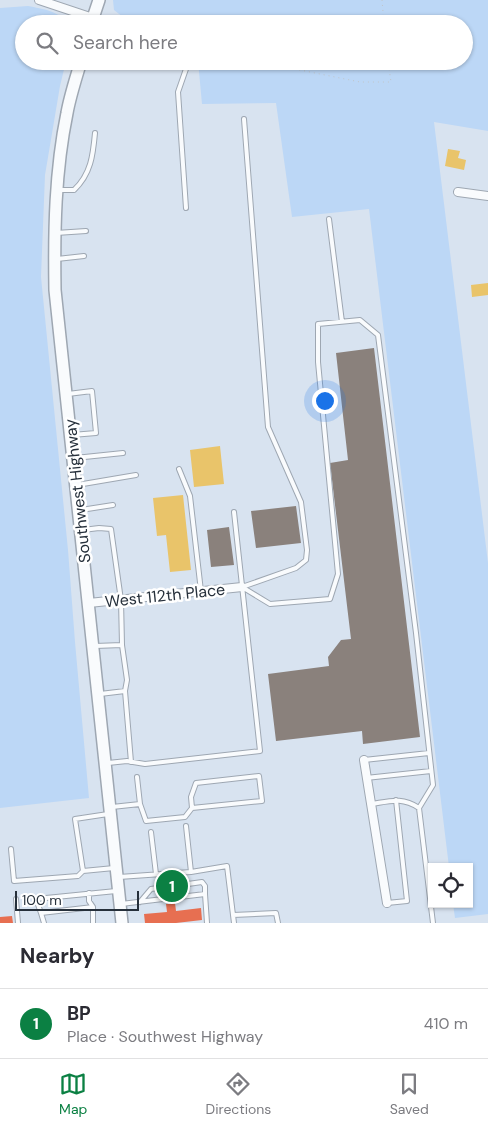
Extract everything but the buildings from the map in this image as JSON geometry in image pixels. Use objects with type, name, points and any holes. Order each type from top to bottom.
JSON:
[{"type":"main road","points":[[94,15],[99,0]]},
{"type":"main road","name":"Southwest Highway","points":[[78,70],[66,114],[56,190],[54,233],[55,290],[122,923]]},
{"type":"street","points":[[39,0],[77,15]]},
{"type":"street","points":[[458,192],[488,196]]},
{"type":"street","name":"West 112th Place","points":[[89,603],[242,587]]},
{"type":"street","points":[[364,760],[387,903]]},
{"type":"lane","points":[[186,70],[178,92],[186,208]]},
{"type":"lane","points":[[242,587],[296,568],[306,560],[307,550],[301,502],[268,427],[244,119]]},
{"type":"lane","points":[[56,190],[74,190],[89,172],[93,156],[95,133]]},
{"type":"lane","points":[[329,218],[342,322]]},
{"type":"lane","points":[[54,233],[86,231]]},
{"type":"lane","points":[[54,260],[84,256]]},
{"type":"lane","points":[[242,587],[270,604],[330,599],[338,574],[318,362],[318,324],[360,320],[378,335],[416,633],[433,785],[419,808],[433,923]]},
{"type":"lane","points":[[66,394],[92,391],[96,433],[70,436]]},
{"type":"lane","points":[[73,458],[123,453]]},
{"type":"lane","points":[[179,469],[190,496],[201,591]]},
{"type":"lane","points":[[76,485],[136,475]]},
{"type":"lane","points":[[79,510],[113,505]]},
{"type":"lane","points":[[106,763],[131,762],[144,764],[260,751],[234,512]]},
{"type":"lane","points":[[81,530],[111,529],[121,600],[122,644],[127,680],[125,691],[131,762]]},
{"type":"lane","points":[[93,646],[122,644]]},
{"type":"lane","points":[[98,694],[125,691]]},
{"type":"lane","points":[[364,760],[429,753]]},
{"type":"lane","points":[[366,778],[431,771]]},
{"type":"lane","points":[[137,777],[140,804],[146,821],[185,817],[192,808],[191,797],[196,783],[259,776],[262,801],[192,808]]},
{"type":"lane","points":[[372,804],[396,800],[409,802],[419,808]]},
{"type":"lane","points":[[387,903],[407,901],[396,800]]},
{"type":"lane","points":[[83,871],[75,819],[140,804]]},
{"type":"lane","points":[[186,826],[191,872]]},
{"type":"lane","points":[[151,832],[156,874]]},
{"type":"lane","points":[[11,849],[14,881],[78,876],[83,871],[156,874],[191,872],[227,866],[234,923]]},
{"type":"lane","points":[[181,885],[202,882],[205,886],[207,923]]},
{"type":"lane","points":[[140,902],[150,889],[164,887]]},
{"type":"lane","points":[[44,923],[36,898],[118,890]]},
{"type":"lane","points":[[89,893],[89,901],[93,907],[93,923]]},
{"type":"lane","points":[[120,904],[205,894]]},
{"type":"lane","points":[[16,899],[18,923]]},
{"type":"lane","points":[[41,914],[93,907]]},
{"type":"lane","points":[[233,915],[276,913],[278,923]]},
{"type":"path","points":[[382,0],[383,15]]},
{"type":"path","points":[[300,70],[360,82],[391,82],[389,70]]},
{"type":"shaded area","points":[[113,0],[488,0],[488,131],[434,122],[488,563],[488,914],[455,918],[454,908],[473,908],[473,863],[449,863],[369,209],[292,217],[276,103],[202,104],[199,70],[473,70],[473,15],[120,15],[114,10]]},
{"type":"shaded area","points":[[28,6],[59,15],[15,15],[15,70],[64,70],[45,175],[41,277],[68,550],[89,798],[0,808],[0,8]]},
{"type":"place","name":"BP","points":[[172,886]]}]
